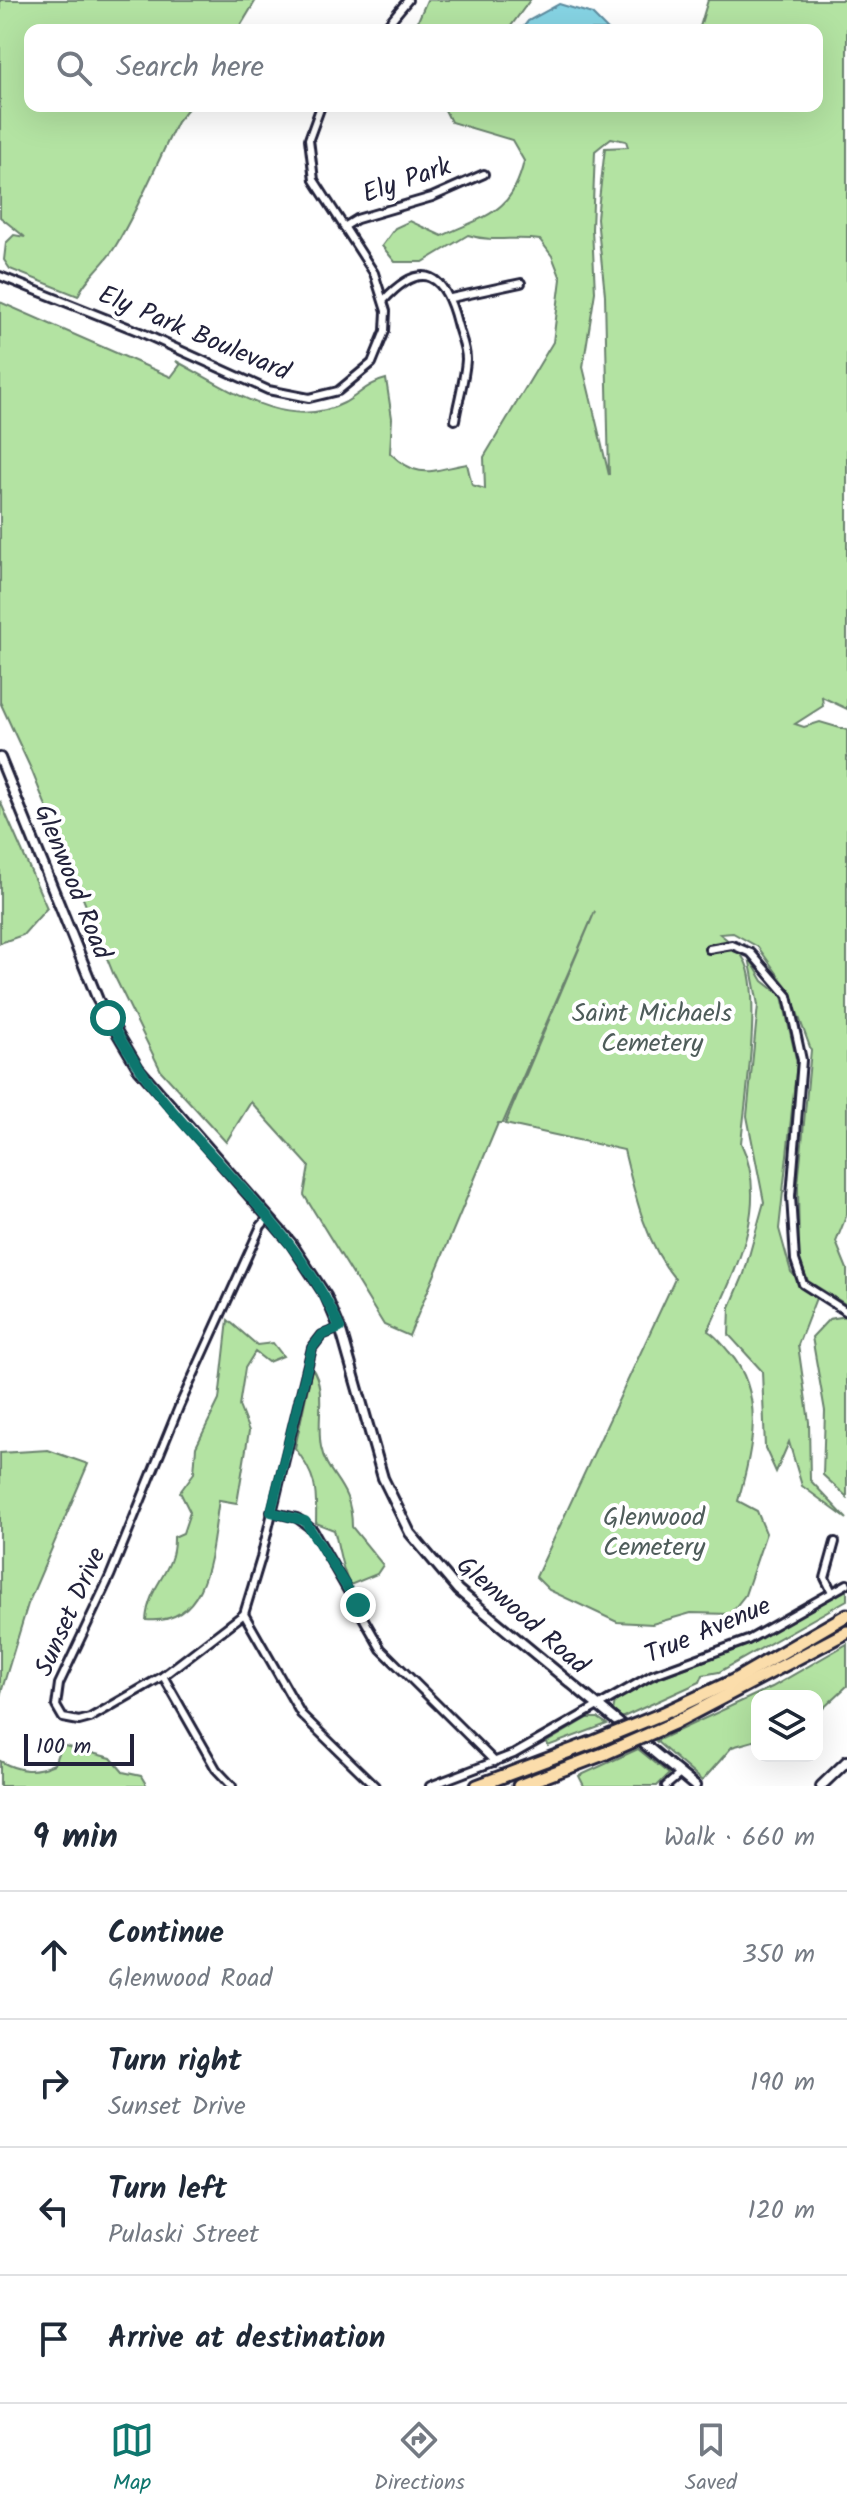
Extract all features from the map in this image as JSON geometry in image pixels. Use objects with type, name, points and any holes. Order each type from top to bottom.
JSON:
[{"type":"highway","points":[[477,1786],[662,1714],[733,1681],[847,1615]]},
{"type":"highway","points":[[519,1786],[674,1723],[847,1632]]},
{"type":"street","points":[[388,24],[408,0]]},
{"type":"street","name":"Ely Park Boulevard","points":[[0,276],[140,332],[268,390],[294,397],[319,397],[338,391],[369,367],[385,331],[384,300],[374,273],[323,196],[309,161],[309,139],[319,112]]},
{"type":"street","name":"Ely Park","points":[[344,227],[357,219],[418,202],[484,174]]},
{"type":"street","points":[[384,300],[405,280],[419,276],[433,277],[444,284],[451,298],[466,360],[455,420]]},
{"type":"street","points":[[451,298],[521,283]]},
{"type":"street","name":"Glenwood Road","points":[[0,758],[108,1018],[138,1068],[313,1273],[340,1328],[383,1478],[410,1533],[458,1590],[695,1786]]},
{"type":"street","points":[[709,949],[732,945],[751,953],[788,996],[802,1060],[791,1196],[795,1260],[803,1284],[847,1312]]},
{"type":"street","name":"Sunset Drive","points":[[244,1614],[163,1676],[79,1721],[63,1718],[56,1706],[59,1684],[110,1576],[179,1407],[261,1226],[268,1218]]},
{"type":"street","points":[[340,1328],[322,1335],[312,1348],[244,1614],[301,1714],[375,1786]]},
{"type":"street","points":[[271,1512],[297,1518],[313,1530],[386,1655],[495,1762]]},
{"type":"street","points":[[832,1592],[825,1578],[835,1542]]},
{"type":"street","name":"True Avenue","points":[[430,1786],[541,1742],[652,1675],[748,1640],[847,1584]]},
{"type":"street","points":[[163,1676],[216,1769],[232,1786]]},
{"type":"street","points":[[821,1786],[847,1761]]},
{"type":"street","points":[[666,1786],[680,1774]]},
{"type":"green space","points":[[0,0],[256,0],[242,24],[24,24],[24,112],[185,112],[177,122],[115,247],[78,296],[10,269],[4,260],[6,243],[14,235],[25,237],[0,217]]},
{"type":"green space","points":[[427,0],[530,0],[512,24],[417,24]]},
{"type":"green space","points":[[708,0],[847,0],[847,709],[822,697],[823,706],[795,724],[804,727],[820,722],[847,730],[847,1214],[836,1242],[847,1269],[847,1305],[808,1281],[799,1259],[798,1185],[811,1050],[789,990],[758,947],[733,933],[720,934],[740,953],[750,977],[751,1049],[741,1143],[749,1167],[752,1191],[746,1239],[708,1331],[730,1353],[748,1387],[753,1425],[748,1463],[738,1501],[757,1511],[766,1533],[745,1595],[730,1614],[691,1613],[652,1624],[617,1622],[549,1590],[536,1577],[675,1279],[649,1234],[624,1150],[505,1124],[595,911],[503,1123],[498,1123],[409,1336],[384,1325],[304,1195],[309,1166],[251,1102],[226,1142],[161,1071],[113,973],[31,769],[0,702],[0,302],[171,377],[180,365],[176,361],[236,394],[279,410],[301,413],[322,411],[344,403],[386,379],[392,418],[390,453],[400,462],[418,470],[435,471],[467,464],[472,485],[485,489],[484,457],[553,342],[561,279],[552,256],[540,240],[486,239],[468,235],[423,262],[395,262],[382,246],[395,228],[410,221],[442,236],[484,217],[512,192],[524,161],[512,140],[451,122],[446,112],[823,112],[823,24],[701,24]],"holes":[[[611,138],[626,141],[628,147],[605,148],[597,218],[605,295],[609,475],[583,367],[595,292],[592,229],[595,151]]]},
{"type":"green space","points":[[0,801],[47,908],[23,935],[0,943]]},
{"type":"green space","points":[[749,957],[763,981],[782,996],[797,1063],[779,1229],[791,1272],[816,1298],[798,1345],[809,1422],[810,1480],[847,1519],[802,1486],[789,1442],[776,1472],[765,1448],[762,1371],[729,1335],[730,1307],[744,1274],[764,1202],[747,1116],[758,1005]]},
{"type":"green space","points":[[847,1316],[847,1497],[823,1475],[825,1411],[812,1337],[829,1319]]},
{"type":"green space","points":[[228,1320],[257,1345],[273,1343],[283,1356],[268,1362],[255,1352],[245,1368],[239,1406],[249,1431],[237,1503],[219,1500],[210,1561],[196,1597],[184,1611],[167,1619],[146,1620],[152,1596],[170,1560],[174,1537],[183,1533],[190,1512],[180,1492],[194,1473],[196,1447],[219,1400]]},
{"type":"green space","points":[[312,1368],[319,1386],[320,1437],[324,1458],[348,1500],[352,1527],[383,1565],[377,1574],[350,1585],[334,1530],[316,1523],[314,1483],[295,1448]]},
{"type":"green space","points":[[48,1450],[88,1464],[28,1604],[0,1696],[0,1453]]},
{"type":"green space","points":[[847,1586],[847,1600],[719,1672],[703,1675],[700,1682],[621,1718],[613,1711],[615,1701],[628,1693],[754,1639]]},
{"type":"green space","points":[[847,1644],[847,1686],[823,1708],[823,1690],[766,1690]]},
{"type":"green space","points":[[751,1697],[751,1742],[732,1747],[702,1781],[656,1741]]},
{"type":"green space","points":[[588,1718],[598,1718],[607,1724],[548,1746],[547,1742]]},
{"type":"green space","points":[[61,1745],[111,1758],[123,1772],[141,1776],[147,1786],[0,1786],[0,1761],[21,1769],[40,1769],[54,1764]]},
{"type":"green space","points":[[638,1749],[669,1774],[657,1786],[584,1786],[579,1776]]},
{"type":"water","points":[[559,4],[592,14],[602,24],[526,24]]},
{"type":"route","points":[[108,1018],[138,1068],[167,1104],[291,1243],[313,1273],[340,1328],[315,1340],[282,1458],[271,1512],[305,1521],[358,1605]]},
{"type":"park label","name":"Saint Michaels Cemetery","points":[[652,1029]]},
{"type":"park label","name":"Glenwood Cemetery","points":[[654,1533]]}]
